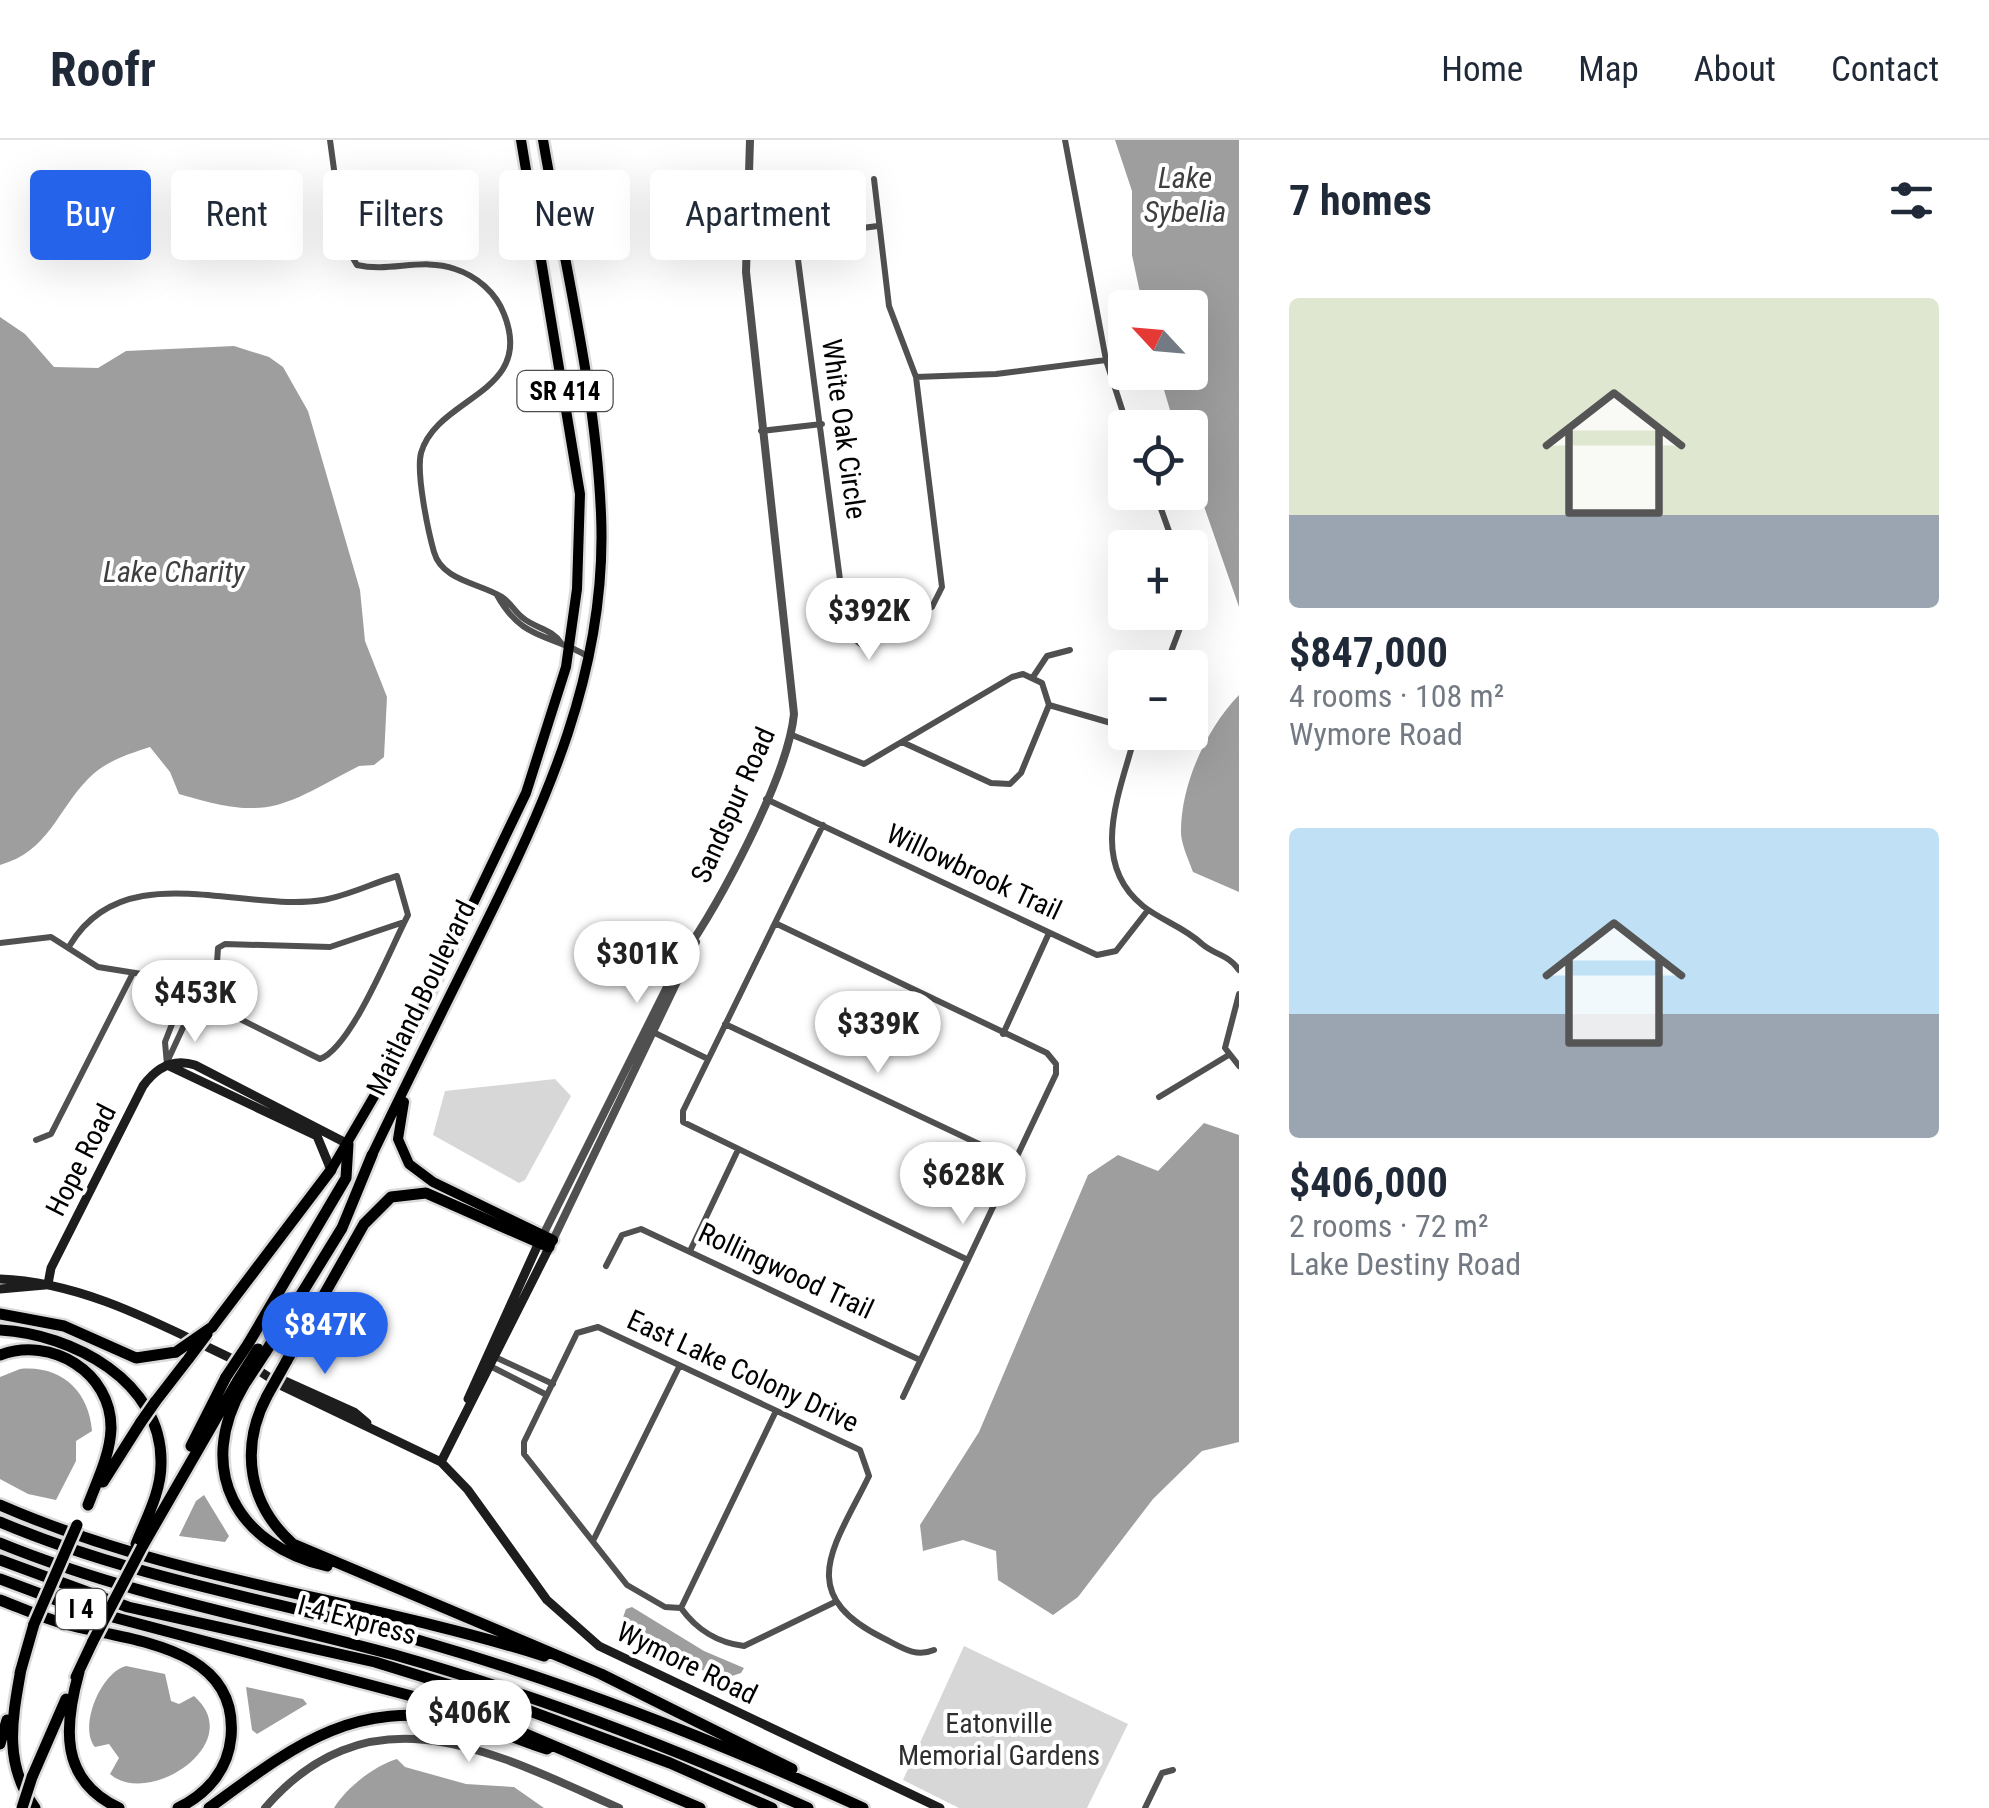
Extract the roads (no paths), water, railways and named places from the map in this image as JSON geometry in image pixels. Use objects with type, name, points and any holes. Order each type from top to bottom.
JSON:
[{"type":"highway","points":[[257,1349],[346,1178],[348,1144]]},
{"type":"highway","name":"Maitland Boulevard","points":[[22,1808],[32,1778],[138,1546],[236,1382],[314,1264],[372,1155]]},
{"type":"highway","name":"Maitland Boulevard","points":[[0,1744],[34,1624],[88,1505],[155,1402],[332,1170]]},
{"type":"highway","points":[[351,1572],[293,1544],[258,1501],[250,1448],[267,1396],[364,1224],[391,1196],[426,1193],[546,1241]]},
{"type":"highway","points":[[0,1314],[64,1326],[136,1358],[176,1352],[212,1327]]},
{"type":"highway","points":[[0,1330],[49,1337],[74,1347],[112,1371],[143,1404],[157,1432],[162,1466],[138,1546]]},
{"type":"highway","points":[[0,1355],[27,1348],[50,1351],[72,1360],[92,1378],[106,1401],[111,1428],[107,1454],[88,1505]]},
{"type":"highway","points":[[236,1382],[223,1457],[229,1490],[238,1510],[256,1533],[278,1550],[444,1604],[773,1757],[811,1784]]},
{"type":"highway","points":[[0,1505],[164,1564],[416,1617],[601,1674]]},
{"type":"highway","name":"I 4","points":[[0,1522],[125,1567],[384,1631],[559,1684],[748,1755],[863,1808]]},
{"type":"highway","name":"I-4 Express","points":[[0,1542],[132,1589],[476,1678],[667,1747],[808,1808]]},
{"type":"highway","name":"I-4 Express","points":[[0,1560],[128,1607],[375,1662],[508,1703],[670,1763],[772,1808]]},
{"type":"highway","name":"I 4","points":[[0,1579],[75,1607],[446,1704],[628,1774],[700,1808]]},
{"type":"highway","points":[[0,1600],[60,1623],[176,1651],[210,1674],[230,1709],[230,1750],[209,1786],[178,1808]]},
{"type":"highway","points":[[21,1669],[12,1754],[18,1780],[34,1808]]},
{"type":"highway","points":[[79,1672],[66,1720],[72,1762],[85,1784],[119,1808]]},
{"type":"highway","points":[[210,1808],[294,1746],[342,1726],[393,1717],[463,1721],[628,1774]]},
{"type":"main road","name":"Maitland Boulevard","points":[[332,1170],[410,1035],[526,793],[551,726],[566,644],[580,494],[521,140]]},
{"type":"main road","name":"Maitland Boulevard","points":[[372,1155],[547,800],[574,726],[593,644],[602,517],[597,452],[543,140]]},
{"type":"main road","points":[[432,1032],[400,1112],[398,1139],[402,1152],[432,1182],[546,1241]]},
{"type":"main road","points":[[167,1064],[177,1061],[194,1066],[348,1144]]},
{"type":"main road","points":[[167,1064],[317,1136],[330,1157],[332,1170]]},
{"type":"main road","name":"Hope Road","points":[[48,1284],[51,1268],[143,1086],[167,1064]]},
{"type":"main road","name":"Sandspur Road","points":[[440,1462],[491,1368],[546,1241]]},
{"type":"main road","name":"Sandspur Road","points":[[457,1430],[484,1357],[546,1241]]},
{"type":"main road","name":"Wymore Road","points":[[0,1278],[48,1284],[96,1297],[258,1370],[350,1420],[369,1425],[440,1462],[468,1490],[547,1600],[598,1646],[940,1808]]},
{"type":"main road","name":"Wymore Road","points":[[0,1290],[48,1284]]},
{"type":"street","points":[[330,140],[349,257],[370,268],[430,262],[459,270],[498,300],[506,319],[509,340],[499,375],[473,401],[436,426],[420,466],[440,564],[495,593],[515,623],[554,645],[593,644]]},
{"type":"street","name":"Sandspur Road","points":[[546,1241],[602,1139],[682,957],[701,930],[766,799],[792,735],[794,714],[746,272],[750,140]]},
{"type":"street","points":[[1065,140],[1106,360],[1122,410]]},
{"type":"street","name":"White Oak Circle","points":[[874,179],[889,306],[916,376],[942,587],[932,607],[863,646],[847,633],[798,245],[806,235],[878,226]]},
{"type":"street","points":[[916,376],[996,374],[1106,360]]},
{"type":"street","points":[[761,431],[822,424]]},
{"type":"street","points":[[566,644],[590,657]]},
{"type":"street","points":[[1033,676],[1047,656],[1070,650]]},
{"type":"street","points":[[792,735],[855,764],[874,760],[902,742],[1012,677],[1033,676],[1042,683],[1049,704],[1021,773],[1010,784],[991,784],[902,742]]},
{"type":"street","points":[[1049,704],[1108,722]]},
{"type":"street","points":[[1132,750],[1110,840],[1118,878],[1148,910],[1226,956],[1239,970]]},
{"type":"street","name":"Willowbrook Trail","points":[[766,799],[1049,933],[1107,956],[1148,910]]},
{"type":"street","points":[[823,825],[708,1058],[683,1112],[683,1122],[738,1152],[968,1260]]},
{"type":"street","points":[[70,945],[86,923],[143,893],[322,900],[397,876],[409,909],[404,922],[364,1003],[324,1058],[313,1057],[218,1010],[212,994],[215,954],[225,944],[330,948],[404,922]]},
{"type":"street","points":[[775,923],[1048,1053],[1056,1064],[1056,1074],[903,1397]]},
{"type":"street","points":[[1004,1034],[1049,933]]},
{"type":"street","points":[[0,943],[51,937],[70,945],[98,967],[133,973],[189,992],[212,994]]},
{"type":"street","points":[[36,1140],[51,1134],[133,973]]},
{"type":"street","points":[[167,1064],[187,1019],[189,992]]},
{"type":"street","points":[[1239,994],[1226,1037],[1227,1056],[1239,1066]]},
{"type":"street","points":[[726,1024],[1015,1161]]},
{"type":"street","points":[[651,1031],[708,1058]]},
{"type":"street","name":"Sandspur Road","points":[[546,1241],[651,1031]]},
{"type":"street","points":[[1159,1097],[1227,1056]]},
{"type":"street","points":[[690,1251],[738,1152]]},
{"type":"street","name":"Rollingwood Trail","points":[[606,1266],[622,1235],[631,1228],[641,1228],[920,1360]]},
{"type":"street","name":"East Lake Colony Drive","points":[[594,1539],[524,1454],[524,1442],[577,1333],[586,1328],[598,1328],[860,1450],[869,1476],[829,1567],[834,1602]]},
{"type":"street","points":[[547,1395],[491,1368],[484,1357],[496,1356],[552,1384]]},
{"type":"street","points":[[680,1367],[594,1539],[628,1585],[666,1606],[681,1608],[692,1624],[714,1637],[744,1646],[834,1602],[855,1624],[914,1653],[934,1650]]},
{"type":"street","points":[[514,1378],[519,1368]]},
{"type":"street","points":[[681,1608],[775,1413]]},
{"type":"street","points":[[264,1808],[293,1778],[328,1756],[368,1742],[402,1738],[475,1747],[619,1808]]},
{"type":"street","points":[[1145,1808],[1162,1773],[1173,1770]]},
{"type":"water","name":"Lake Sybelia","points":[[1115,140],[1239,140],[1239,607],[1205,510],[1208,410],[1170,410],[1164,390],[1208,390],[1208,290],[1139,290],[1132,255],[1132,191]]},
{"type":"water","name":"Lake Charity","points":[[0,317],[25,334],[54,367],[98,368],[126,351],[234,346],[269,357],[283,367],[308,411],[360,590],[365,641],[387,697],[384,757],[374,765],[359,766],[291,800],[254,808],[179,794],[170,772],[150,747],[117,759],[94,773],[41,840],[17,859],[0,865]]},
{"type":"water","points":[[1239,695],[1239,892],[1193,872],[1181,834],[1190,778],[1202,750],[1208,750],[1208,738]]},
{"type":"water","points":[[1204,1123],[1239,1135],[1239,1442],[1202,1451],[1153,1499],[1078,1597],[1053,1615],[998,1580],[996,1551],[963,1540],[923,1551],[920,1525],[979,1432],[1088,1175],[1118,1155],[1158,1171]]},
{"type":"water","points":[[20,1369],[60,1376],[79,1393],[90,1417],[92,1431],[76,1441],[76,1461],[56,1500],[28,1494],[0,1479],[0,1377]]},
{"type":"water","points":[[204,1495],[229,1536],[225,1542],[179,1536],[196,1501]]},
{"type":"water","points":[[632,1607],[704,1651],[744,1668],[741,1673],[723,1679],[686,1663],[621,1623],[626,1609]]},
{"type":"water","points":[[126,1666],[165,1674],[171,1701],[179,1704],[194,1696],[207,1714],[209,1733],[201,1750],[168,1777],[147,1783],[127,1782],[110,1774],[119,1758],[109,1744],[95,1747],[90,1738],[91,1714],[101,1689],[108,1678]]},
{"type":"water","points":[[246,1687],[303,1699],[307,1704],[257,1734],[252,1730]]},
{"type":"water","points":[[397,1759],[405,1767],[466,1784],[514,1787],[544,1808],[334,1808],[362,1778]]},
{"type":"park label","name":"Eatonville Memorial Gardens","points":[[999,1739]]}]
